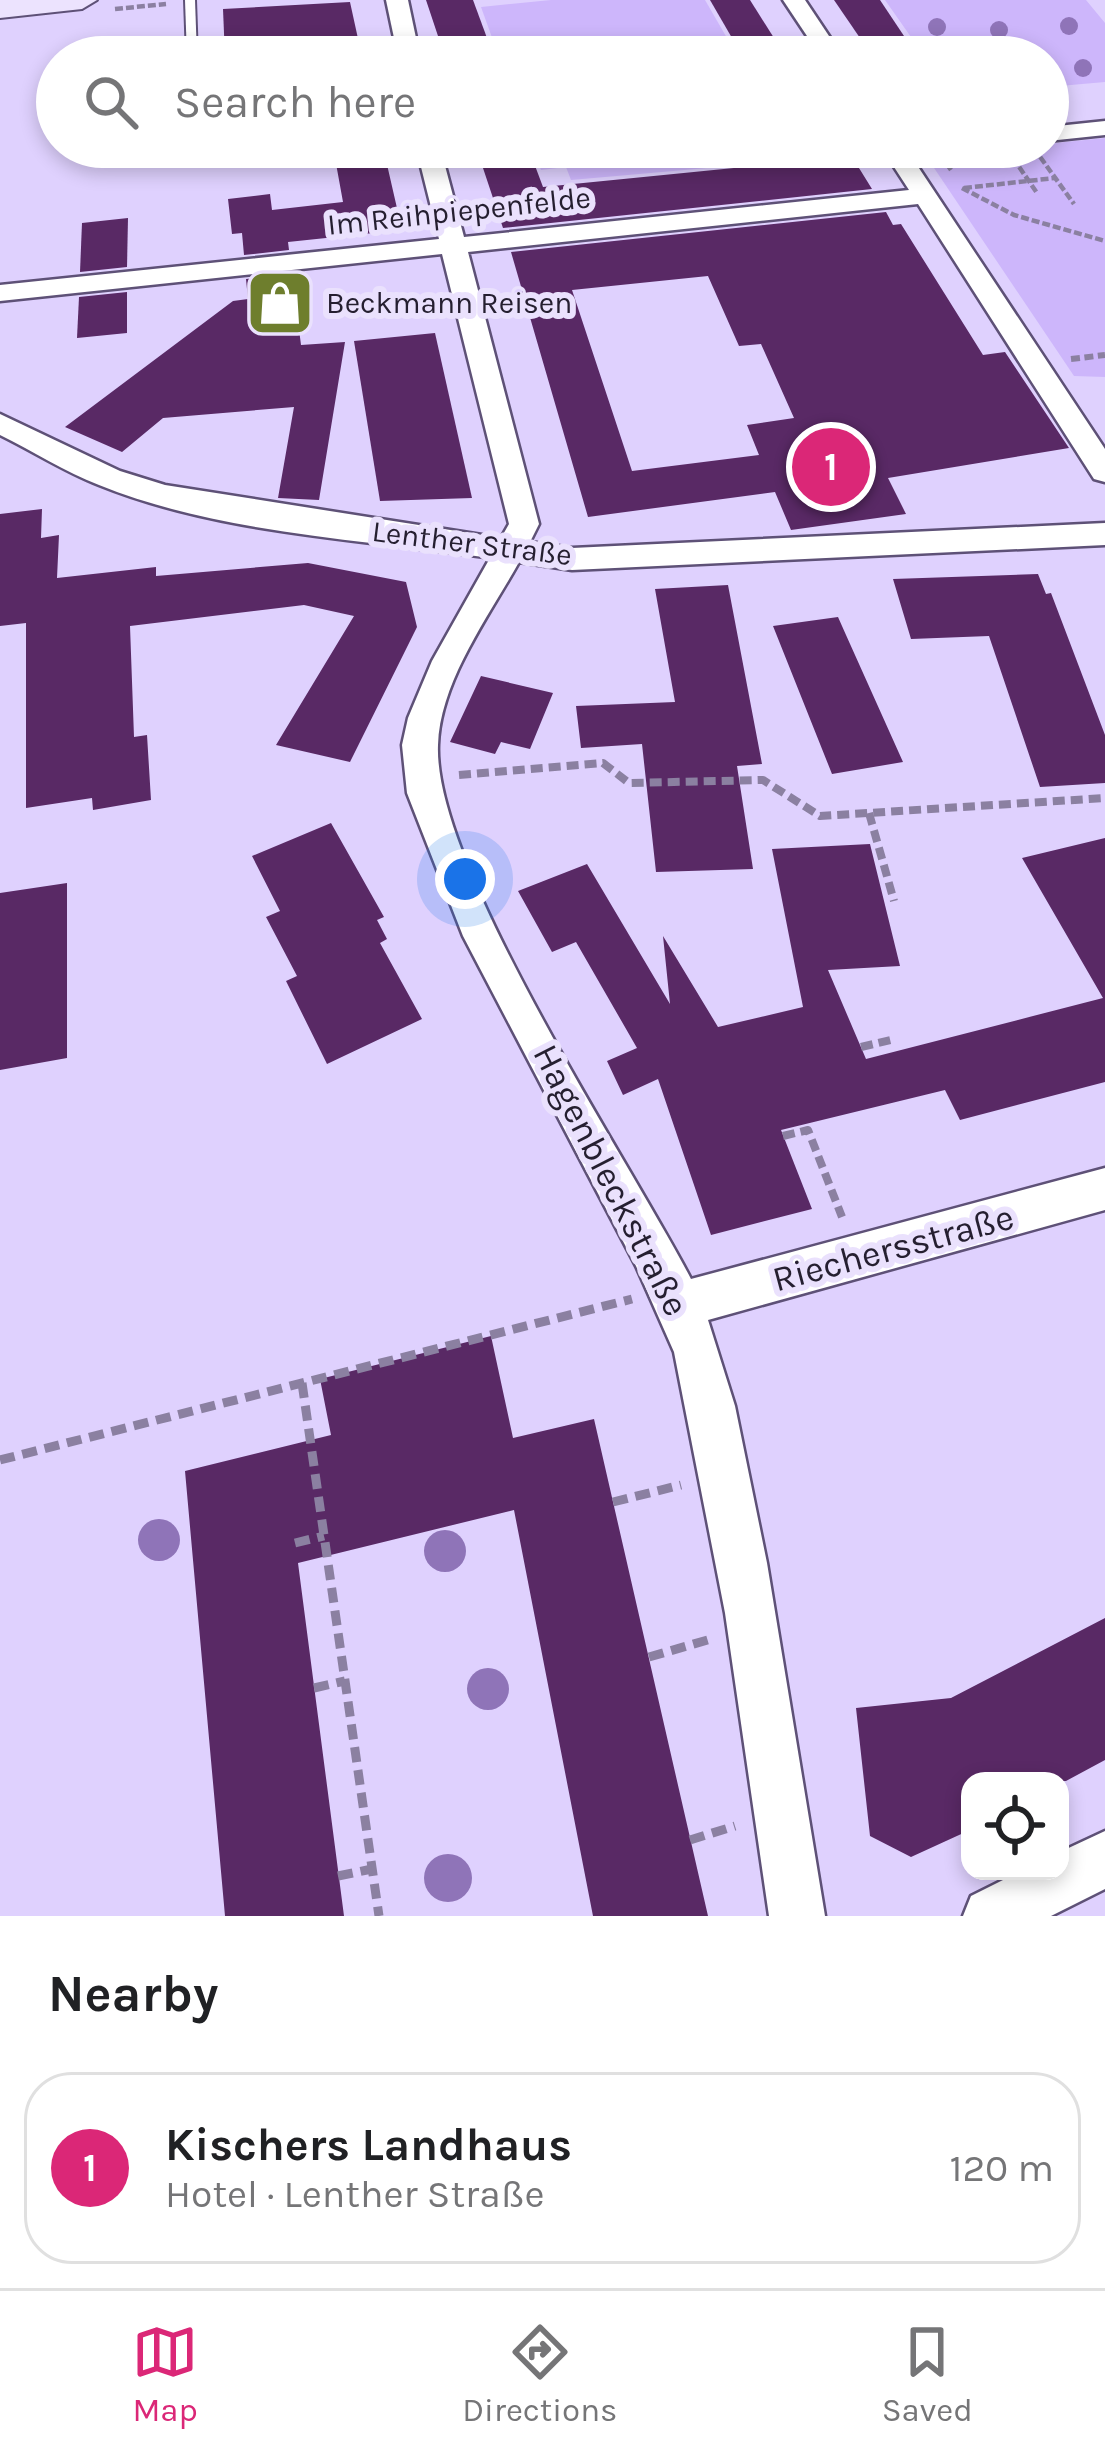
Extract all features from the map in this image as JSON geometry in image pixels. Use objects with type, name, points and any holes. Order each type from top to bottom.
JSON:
[{"type":"street","points":[[0,9],[82,0]]},
{"type":"street","points":[[397,0],[405,36]]},
{"type":"street","points":[[794,0],[818,36]]},
{"type":"street","points":[[1069,132],[1105,128]]},
{"type":"street","points":[[433,168],[524,524],[511,550]]},
{"type":"street","points":[[917,168],[936,192],[1105,472]]},
{"type":"street","name":"Im Reihpiepenfelde","points":[[0,293],[936,192]]},
{"type":"street","name":"Lenther Straße","points":[[0,424],[109,478],[160,494],[572,559],[1103,537]]},
{"type":"street","name":"Hagenbleckstraße","points":[[511,550],[438,689],[420,745],[422,778],[457,881],[680,1305],[725,1474],[755,1627],[797,1916]]},
{"type":"street","name":"Riechersstraße","points":[[680,1305],[1105,1189]]},
{"type":"street","points":[[991,1916],[1105,1858]]},
{"type":"lane","points":[[190,0],[191,36]]},
{"type":"path","points":[[949,168],[962,188],[1014,215],[1105,241]]},
{"type":"path","points":[[1020,168],[1037,193]]},
{"type":"path","points":[[1048,168],[1074,204]]},
{"type":"path","points":[[936,192],[1055,178]]},
{"type":"path","points":[[422,778],[603,764],[628,783],[763,779],[820,816],[1105,798]]},
{"type":"path","points":[[869,813],[894,901]]},
{"type":"path","points":[[861,1047],[895,1039]]},
{"type":"path","points":[[783,1136],[808,1130],[858,1259]]},
{"type":"path","points":[[0,1460],[632,1299],[680,1305]]},
{"type":"path","points":[[302,1383],[379,1916]]},
{"type":"path","points":[[613,1502],[725,1474]]},
{"type":"path","points":[[295,1543],[324,1536]]},
{"type":"path","points":[[649,1657],[755,1627]]},
{"type":"path","points":[[314,1688],[345,1681]]},
{"type":"path","points":[[338,1876],[372,1869]]},
{"type":"shaded area","points":[[551,0],[705,0],[726,36],[491,36],[481,7]]},
{"type":"shaded area","points":[[885,0],[1086,0],[1105,23],[1105,82],[1069,85],[1069,36],[910,36]]},
{"type":"shaded area","points":[[1105,138],[1105,377],[1074,376],[934,168],[1069,168],[1069,142]]},
{"type":"shaded area","points":[[566,168],[708,168],[571,180]]},
{"type":"building","points":[[426,0],[473,0],[486,36],[438,36]]},
{"type":"building","points":[[710,0],[750,0],[773,36],[731,36]]},
{"type":"building","points":[[834,0],[880,0],[904,36],[859,36]]},
{"type":"building","points":[[350,2],[357,36],[224,36],[223,9]]},
{"type":"building","points":[[337,168],[388,168],[402,230],[288,242],[289,250],[244,255],[242,233],[232,234],[228,199],[270,194],[272,210],[343,202]]},
{"type":"building","points":[[483,168],[536,168],[543,187],[734,168],[859,168],[872,189],[503,228]]},
{"type":"building","points":[[886,212],[893,225],[901,224],[983,355],[1005,352],[1069,448],[888,478],[906,514],[791,530],[775,492],[588,517],[511,252]],"holes":[[[708,276],[739,346],[761,344],[794,418],[747,425],[759,455],[632,471],[572,290]]]},
{"type":"building","points":[[128,218],[127,267],[80,272],[82,223]]},
{"type":"building","points":[[292,274],[301,345],[345,342],[319,500],[278,498],[294,407],[163,418],[122,452],[65,427],[233,301],[248,299],[246,279]]},
{"type":"building","points":[[127,292],[127,333],[77,338],[79,297]]},
{"type":"building","points":[[435,333],[472,498],[380,501],[354,341]]},
{"type":"building","points":[[42,509],[41,538],[59,535],[57,578],[156,567],[156,576],[308,563],[406,582],[417,627],[350,762],[276,745],[354,616],[304,605],[130,626],[134,737],[147,735],[151,800],[93,810],[92,798],[26,808],[26,623],[0,626],[0,514]]},
{"type":"building","points":[[1038,574],[1046,594],[1051,593],[1105,735],[1105,783],[1040,787],[989,636],[911,639],[893,579]]},
{"type":"building","points":[[728,585],[762,764],[737,766],[753,869],[656,872],[642,744],[581,748],[576,706],[675,702],[655,589]]},
{"type":"building","points":[[838,617],[903,762],[832,774],[773,626]]},
{"type":"building","points":[[481,676],[553,693],[530,749],[501,742],[495,754],[450,742]]},
{"type":"building","points":[[331,823],[384,917],[377,920],[387,939],[380,943],[422,1019],[327,1064],[286,981],[297,976],[266,917],[280,911],[252,856]]},
{"type":"building","points":[[1105,838],[1105,1082],[960,1120],[945,1090],[781,1130],[812,1209],[711,1235],[658,1079],[623,1095],[607,1061],[637,1048],[576,942],[552,952],[518,891],[587,864],[670,1004],[663,936],[718,1027],[803,1007],[772,849],[870,844],[900,966],[828,970],[866,1059],[1103,998],[1022,858]]},
{"type":"building","points":[[67,883],[67,1058],[0,1070],[0,893]]},
{"type":"building","points":[[491,1336],[513,1438],[594,1419],[708,1916],[593,1916],[514,1510],[298,1563],[344,1916],[225,1916],[185,1471],[331,1435],[320,1379]]},
{"type":"building","points":[[1105,1618],[1105,1760],[1069,1779],[1069,1772],[961,1772],[961,1834],[911,1857],[870,1836],[856,1708],[951,1698]]},
{"type":"place","name":"Beckmann Reisen","points":[[280,303]]},
{"type":"place","name":"Kischers Landhaus","points":[[831,467]]}]
